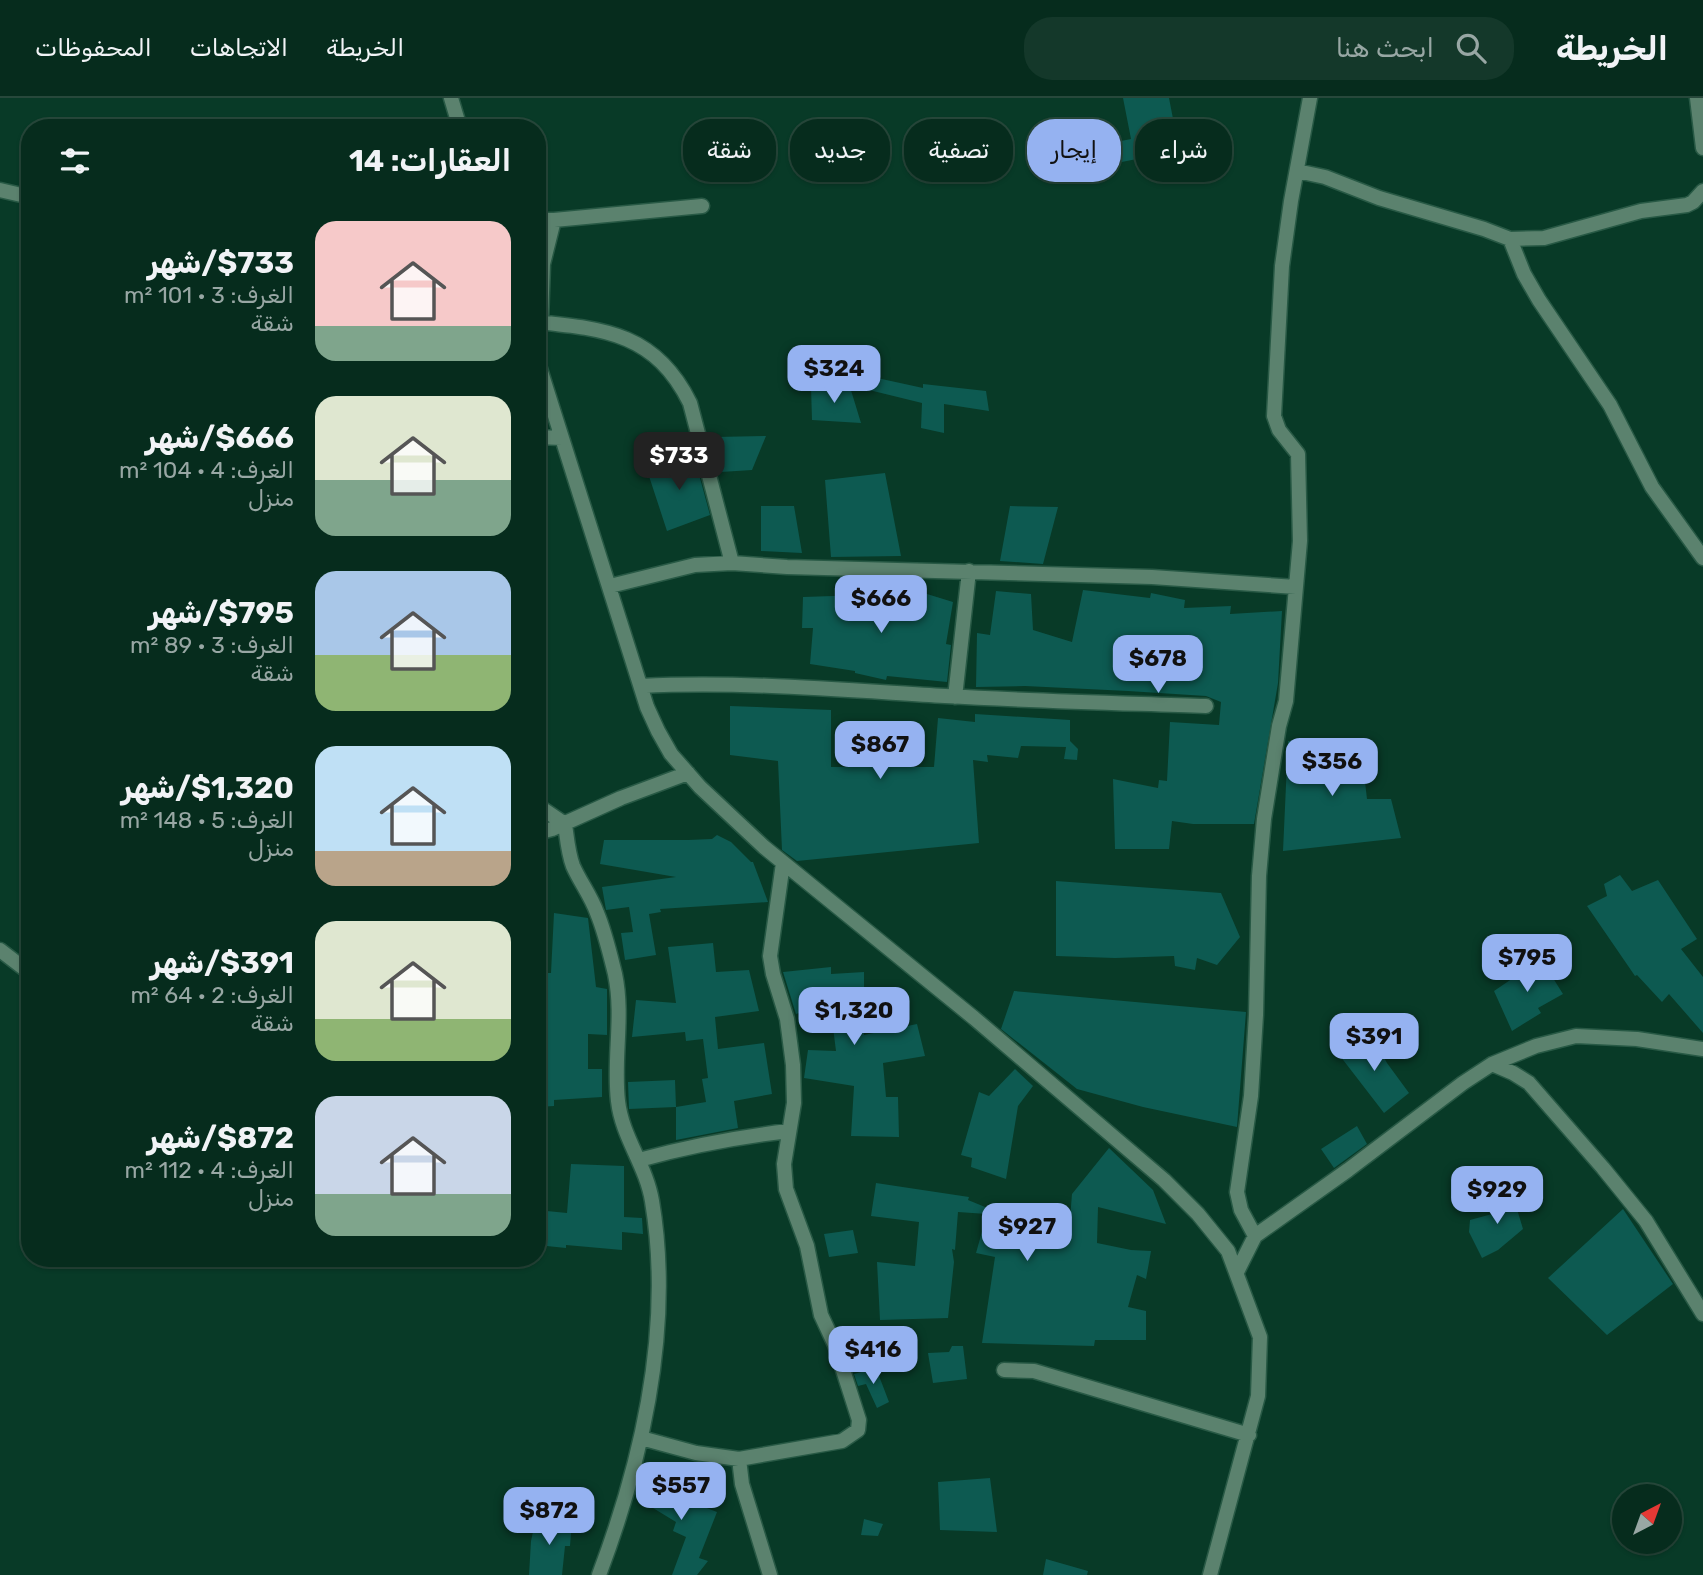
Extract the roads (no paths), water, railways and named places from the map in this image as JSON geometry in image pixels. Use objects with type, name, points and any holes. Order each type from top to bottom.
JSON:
[{"type":"street","points":[[451,98],[457,119]]},
{"type":"street","points":[[1255,1236],[1241,1210],[1237,1192],[1253,1069],[1258,876],[1264,819],[1279,726],[1286,701],[1300,541],[1298,454],[1279,430],[1274,416],[1282,266],[1310,98]]},
{"type":"street","points":[[1697,98],[1703,148]]},
{"type":"street","points":[[1297,171],[1325,177],[1379,198],[1484,229],[1510,240],[1544,237],[1641,211],[1687,205],[1703,191]]},
{"type":"street","points":[[0,190],[21,195]]},
{"type":"street","points":[[546,220],[702,206]]},
{"type":"street","points":[[546,252],[554,220]]},
{"type":"street","points":[[1510,240],[1524,274],[1539,300],[1611,405],[1652,487],[1703,558]]},
{"type":"street","points":[[546,323],[593,328],[620,335],[656,355],[680,382],[690,403],[732,563]]},
{"type":"street","points":[[546,388],[640,686],[658,731],[688,774],[783,863],[974,1018],[1164,1180],[1198,1214],[1228,1251],[1259,1337],[1258,1396],[1210,1575]]},
{"type":"street","points":[[546,438],[562,439]]},
{"type":"street","points":[[610,586],[695,565],[732,563],[787,567],[1152,577],[1296,587]]},
{"type":"street","points":[[955,697],[969,571]]},
{"type":"street","points":[[640,686],[753,686],[1206,706]]},
{"type":"street","points":[[546,830],[621,798],[688,774]]},
{"type":"street","points":[[546,811],[565,824],[573,866],[598,915],[615,976],[620,1013],[616,1073],[618,1104],[652,1201],[658,1290],[654,1356],[641,1438],[599,1575]]},
{"type":"street","points":[[641,1438],[696,1453],[739,1460],[842,1441],[858,1430],[859,1420],[835,1345],[821,1315],[807,1247],[786,1189],[784,1164],[794,1103],[793,1065],[787,1019],[770,956],[783,863]]},
{"type":"street","points":[[0,950],[21,966]]},
{"type":"street","points":[[1237,1272],[1255,1236],[1492,1064],[1536,1046],[1576,1036],[1636,1039],[1703,1049]]},
{"type":"street","points":[[1492,1064],[1529,1083],[1603,1168],[1646,1221],[1703,1314]]},
{"type":"street","points":[[639,1160],[684,1147],[789,1131]]},
{"type":"street","points":[[1004,1370],[1034,1371],[1249,1435]]},
{"type":"street","points":[[739,1460],[742,1484],[770,1575]]}]
